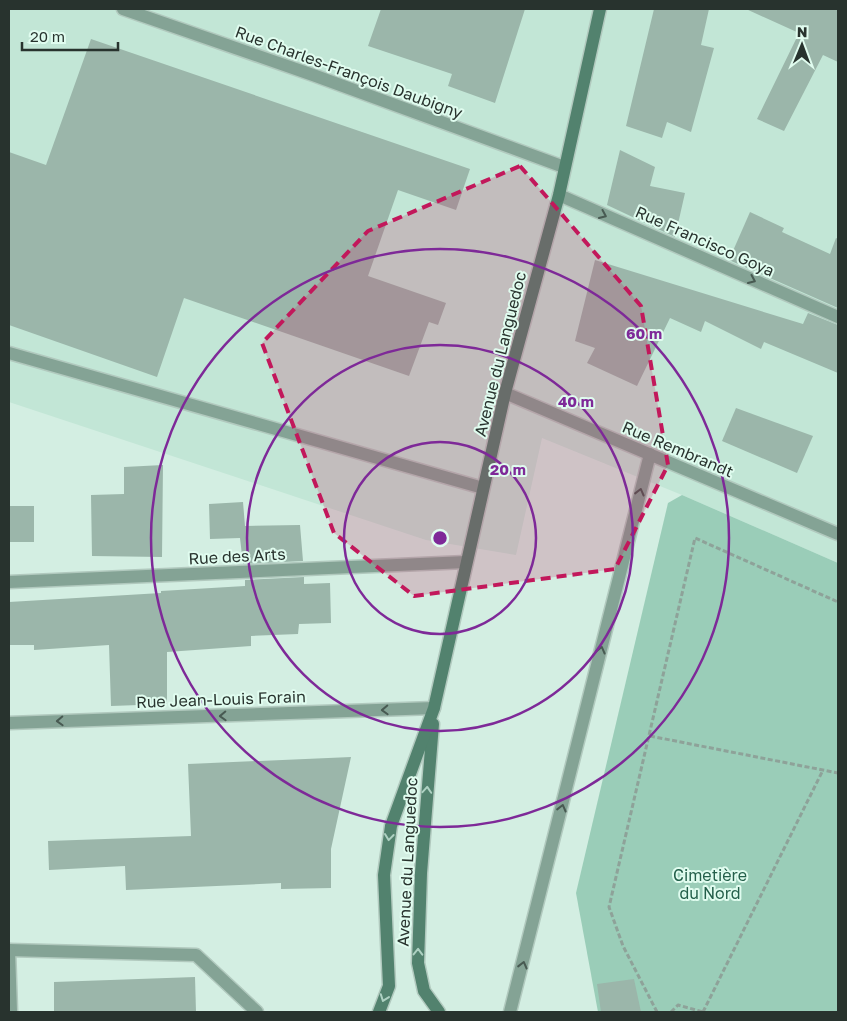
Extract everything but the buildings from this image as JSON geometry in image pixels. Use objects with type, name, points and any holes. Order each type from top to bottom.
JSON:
[{"type":"main road","name":"Avenue du Languedoc","points":[[379,1012],[389,986],[384,875],[391,826],[434,708],[505,393],[559,195],[600,9]]},
{"type":"main road","name":"Avenue du Languedoc","points":[[434,708],[421,873],[418,962],[424,991],[439,1012]]},
{"type":"street","name":"Rue Charles-François Daubigny","points":[[123,9],[313,75],[564,167]]},
{"type":"street","name":"Rue Francisco Goya","points":[[559,195],[838,317]]},
{"type":"street","points":[[9,353],[483,488]]},
{"type":"street","name":"Rue Rembrandt","points":[[505,393],[838,534]]},
{"type":"street","points":[[510,1012],[650,454]]},
{"type":"street","name":"Rue des Arts","points":[[9,582],[466,562]]},
{"type":"street","name":"Rue Jean-Louis Forain","points":[[9,723],[434,708]]},
{"type":"street","points":[[11,1012],[9,950],[196,955],[257,1012]]},
{"type":"path","points":[[657,1012],[623,946],[609,907],[695,538],[838,602]]},
{"type":"path","points":[[650,736],[838,773]]},
{"type":"path","points":[[671,1012],[678,1005],[703,1012],[824,770]]},
{"type":"highlighted area","points":[[520,166],[641,306],[668,465],[615,569],[414,596],[334,533],[262,343],[368,231]]},
{"type":"shaded area","points":[[9,9],[838,9],[838,563],[682,495],[542,438],[516,555],[426,540],[9,402]]},
{"type":"green space","name":"Cimetière du Nord","points":[[682,495],[838,563],[838,1012],[598,1012],[576,893],[668,503]]}]
